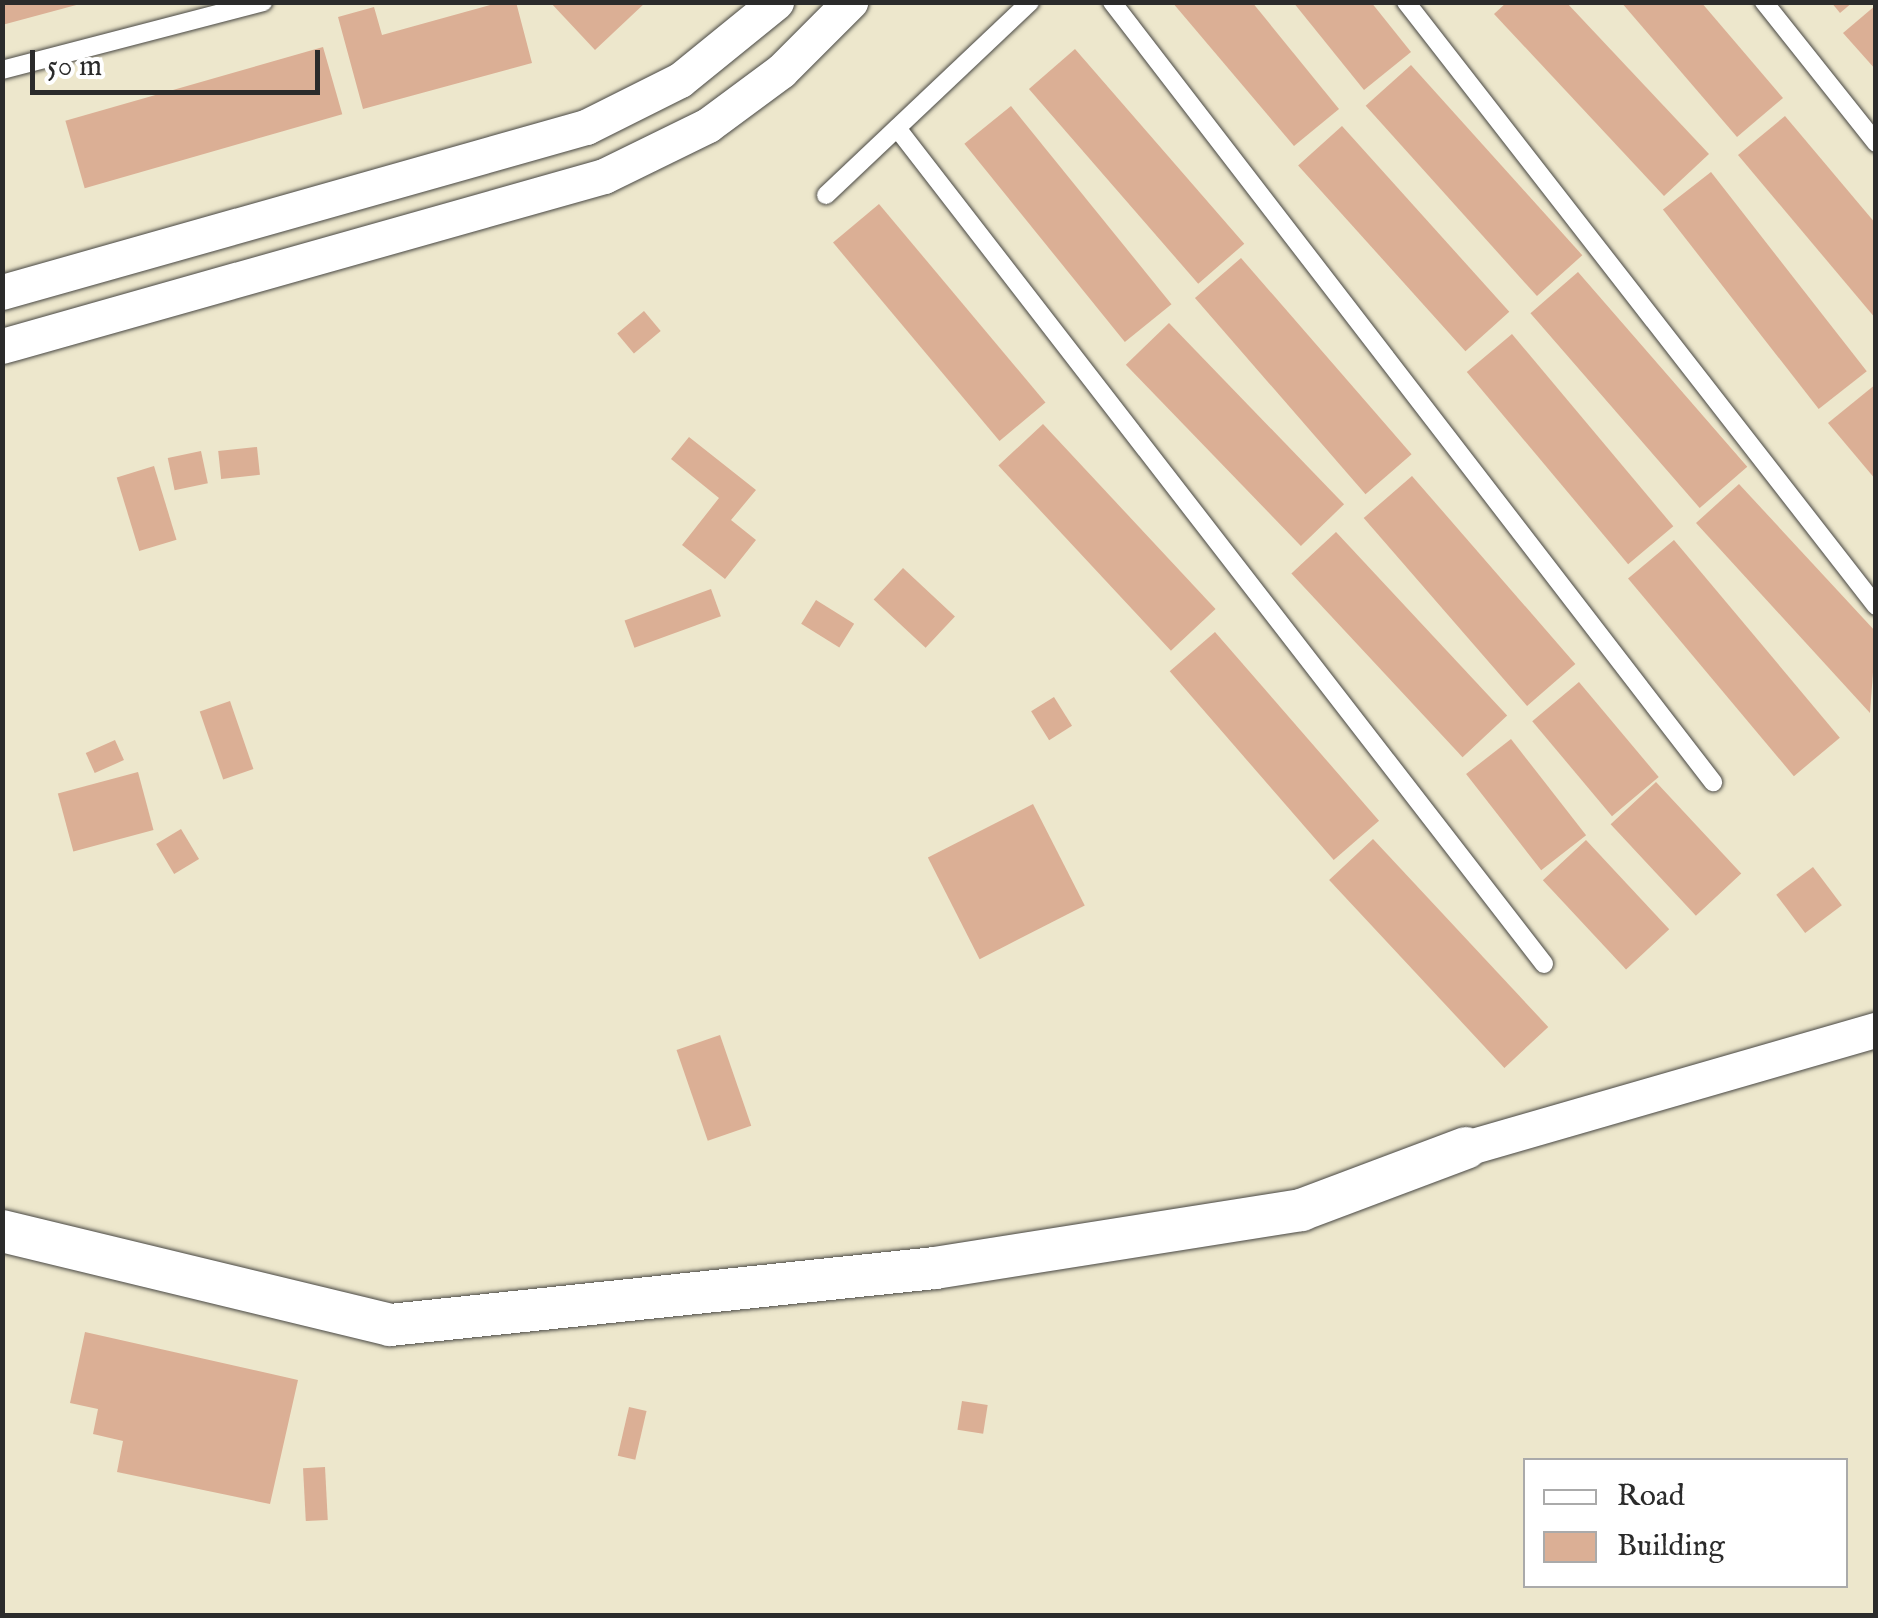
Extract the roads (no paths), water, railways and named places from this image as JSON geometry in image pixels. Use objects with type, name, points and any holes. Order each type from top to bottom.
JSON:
[{"type":"street","points":[[2,292],[586,127],[680,80],[776,2]]},
{"type":"street","points":[[2,346],[604,176],[708,125],[781,70],[850,2]]},
{"type":"street","points":[[2,1230],[390,1324],[935,1268],[1282,1213],[1466,1148],[1876,1030]]},
{"type":"lane","points":[[2,70],[263,2]]},
{"type":"lane","points":[[826,195],[1030,2]]},
{"type":"lane","points":[[1112,2],[1713,782]]},
{"type":"lane","points":[[1406,2],[1876,606]]},
{"type":"lane","points":[[1764,2],[1876,144]]},
{"type":"lane","points":[[897,128],[1544,964]]}]
